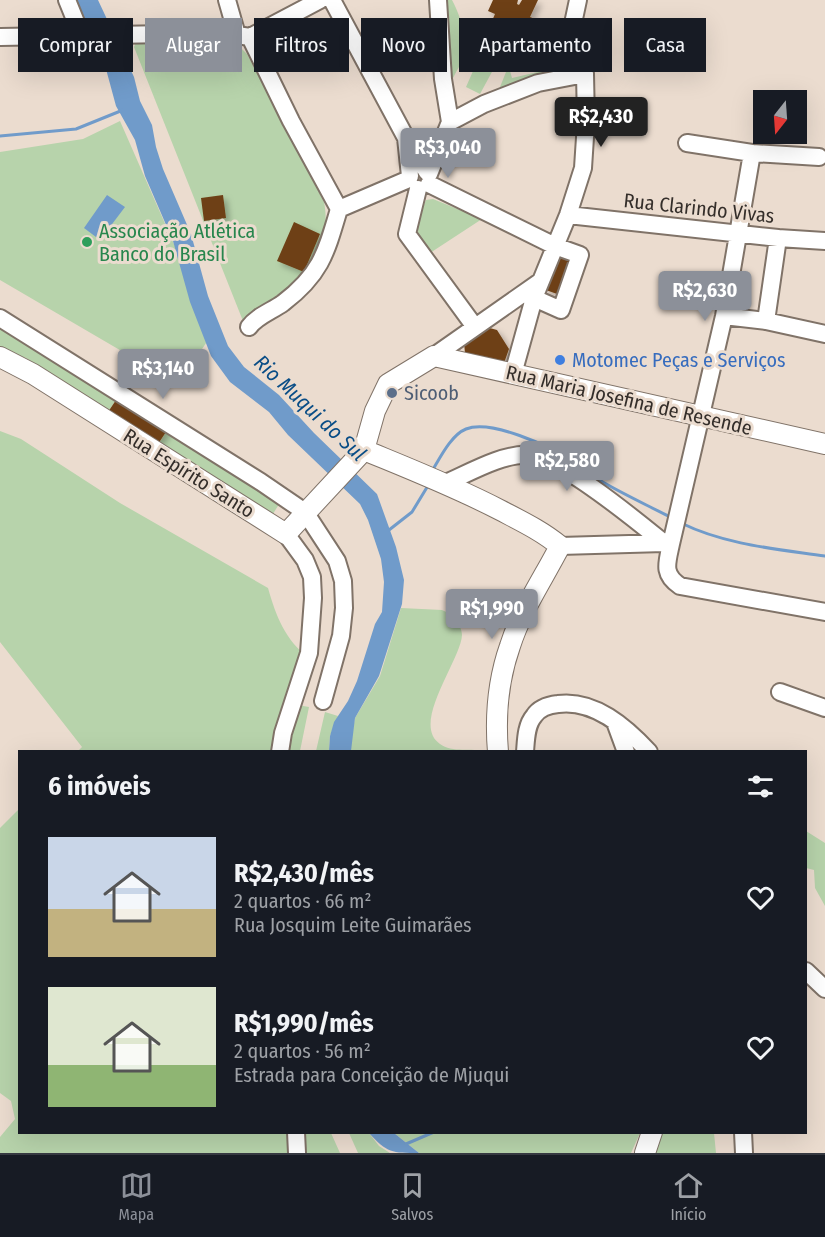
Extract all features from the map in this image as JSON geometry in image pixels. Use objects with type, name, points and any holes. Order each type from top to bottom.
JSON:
[{"type":"main road","name":"Rua Maria Josefina de Resende","points":[[434,356],[825,444]]},
{"type":"main road","points":[[286,534],[358,455],[388,384],[434,356]]},
{"type":"main road","name":"Rua Espírito Santo","points":[[0,357],[33,374],[286,534]]},
{"type":"main road","points":[[358,455],[436,479],[533,527],[560,546],[509,646],[501,676],[498,702],[498,750]]},
{"type":"main road","points":[[645,1153],[651,1134]]},
{"type":"street","points":[[67,0],[74,18]]},
{"type":"street","points":[[227,0],[243,36],[339,209],[327,250],[316,271],[302,288],[253,321],[249,327]]},
{"type":"street","points":[[133,36],[224,33],[243,36],[320,0]]},
{"type":"street","points":[[332,0],[406,138],[420,179],[555,246],[580,255],[561,310],[534,298]]},
{"type":"street","points":[[438,0],[443,79],[450,122]]},
{"type":"street","points":[[513,374],[534,298],[568,215],[583,168],[586,122],[585,74],[571,33],[578,0]]},
{"type":"street","points":[[0,37],[18,37]]},
{"type":"street","points":[[475,327],[407,234],[420,179],[450,122],[484,104],[538,83],[585,74]]},
{"type":"street","points":[[687,143],[752,153],[819,157]]},
{"type":"street","points":[[752,153],[724,316],[679,513],[670,539],[667,572],[670,579],[680,586],[825,612]]},
{"type":"street","points":[[339,209],[420,179]]},
{"type":"street","name":"Rua Clarindo Vivas","points":[[568,215],[825,241]]},
{"type":"street","points":[[766,321],[778,238]]},
{"type":"street","points":[[434,356],[541,281]]},
{"type":"street","points":[[724,316],[766,321],[825,334]]},
{"type":"street","points":[[0,318],[305,512],[338,561],[343,581],[344,608],[341,636],[324,700]]},
{"type":"street","points":[[436,479],[500,460],[528,455],[541,458],[576,477],[670,539]]},
{"type":"street","points":[[280,750],[283,733],[309,653],[314,598],[312,577],[305,560],[286,534]]},
{"type":"street","points":[[560,546],[670,539]]},
{"type":"street","points":[[780,692],[825,708]]},
{"type":"street","points":[[525,750],[528,728],[533,716],[541,709],[551,705],[566,703],[597,710],[647,750]]},
{"type":"street","points":[[614,722],[625,750]]},
{"type":"street","points":[[807,972],[825,989]]},
{"type":"street","points":[[296,1134],[297,1153]]},
{"type":"street","points":[[743,1134],[744,1153]]},
{"type":"green space","points":[[442,0],[452,0],[460,18],[459,66],[450,81],[447,18],[444,18]]},
{"type":"green space","points":[[137,40],[145,40],[145,72],[242,72],[242,49],[247,54],[254,72],[256,72],[324,202],[325,230],[309,268],[279,298],[243,321],[134,47]]},
{"type":"green space","points":[[473,72],[492,72],[480,94],[466,87]]},
{"type":"green space","points":[[506,72],[510,72],[512,78],[538,72],[551,72],[498,92]]},
{"type":"green space","name":"Associação Atlética Banco do Brasil","points":[[120,121],[213,333],[178,384],[0,280],[0,152],[83,139]]},
{"type":"green space","points":[[433,199],[482,219],[430,253],[416,229],[426,200]]},
{"type":"green space","points":[[0,321],[118,397],[108,412],[26,358],[0,348]]},
{"type":"green space","points":[[168,429],[281,501],[271,517],[158,444]]},
{"type":"green space","points":[[0,431],[21,439],[120,503],[268,588],[282,627],[309,658],[292,704],[309,707],[300,750],[79,750],[82,747],[0,642]]},
{"type":"green space","points":[[401,608],[442,610],[457,617],[462,635],[460,646],[439,691],[431,722],[432,735],[445,747],[480,750],[351,750],[355,718],[380,676]]},
{"type":"green space","points":[[325,712],[338,716],[330,736],[329,750],[316,750]]},
{"type":"green space","points":[[18,810],[18,1134],[331,1134],[340,1153],[0,1153],[0,1137],[15,1119],[11,1101],[0,1093],[0,828]]},
{"type":"green space","points":[[807,832],[825,843],[825,906],[815,888],[814,870],[807,868]]},
{"type":"green space","points":[[349,1134],[370,1134],[379,1146],[390,1153],[358,1153]]},
{"type":"green space","points":[[395,1134],[640,1134],[631,1153],[419,1153]]},
{"type":"green space","points":[[663,1134],[714,1134],[716,1153],[654,1153]]},
{"type":"water","points":[[77,0],[98,0],[106,18],[83,18]]},
{"type":"water","points":[[107,72],[132,72],[140,101],[152,125],[163,169],[191,234],[208,296],[228,346],[244,367],[279,395],[314,433],[377,494],[396,547],[404,580],[402,604],[379,676],[355,718],[351,750],[329,750],[330,736],[334,722],[348,701],[357,681],[375,624],[382,612],[384,582],[381,559],[368,520],[360,504],[288,435],[269,412],[230,382],[211,356],[190,302],[173,241],[145,176],[135,140],[116,106]]},
{"type":"water","points":[[107,195],[125,207],[100,240],[84,228]]},
{"type":"water","points":[[370,1134],[395,1134],[419,1153],[402,1153],[381,1145]]},
{"type":"building","points":[[493,0],[518,0],[519,5],[522,0],[538,0],[530,17],[532,18],[493,18],[495,14],[488,11]]},
{"type":"building","points":[[223,195],[226,218],[204,221],[201,198]]},
{"type":"building","points":[[294,222],[320,234],[304,272],[277,261]]},
{"type":"building","points":[[559,249],[575,255],[560,295],[543,289]]},
{"type":"building","points":[[486,327],[497,330],[509,349],[504,363],[465,353],[464,343]]},
{"type":"building","points":[[118,397],[168,429],[158,444],[108,412]]},
{"type":"waterway","points":[[0,136],[76,129],[123,110]]},
{"type":"waterway","points":[[432,471],[455,436],[466,429],[490,428],[520,436],[548,448],[574,462],[609,486],[670,517]]},
{"type":"waterway","points":[[389,530],[412,512],[429,484]]},
{"type":"waterway","points":[[681,523],[734,541],[825,556]]},
{"type":"waterway","points":[[406,1144],[429,1134]]},
{"type":"place","name":"Associação Atlética Banco do Brasil","points":[[87,242]]},
{"type":"place","name":"Motomec Peças e Serviços","points":[[560,360]]},
{"type":"place","name":"Sicoob","points":[[392,393]]},
{"type":"water label","name":"Rio Muqui do Sul","points":[[310,408]]}]
